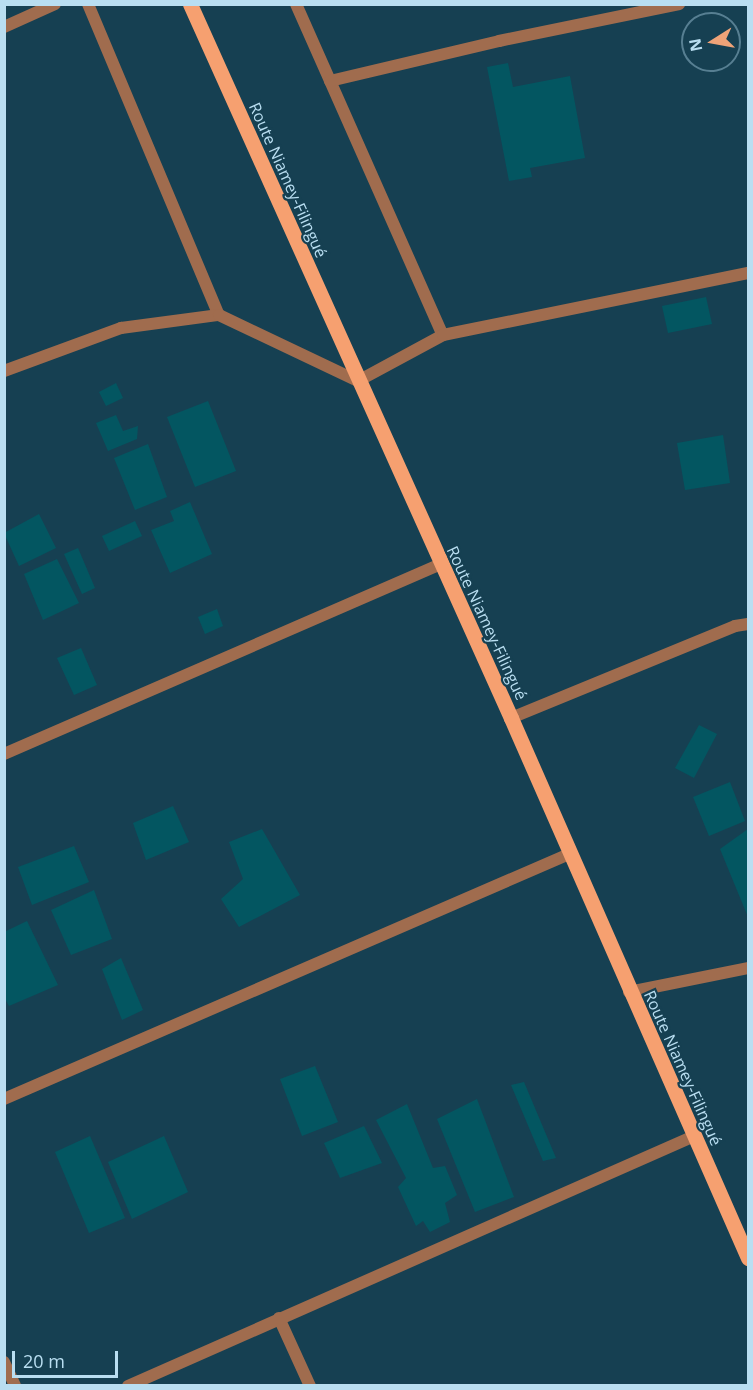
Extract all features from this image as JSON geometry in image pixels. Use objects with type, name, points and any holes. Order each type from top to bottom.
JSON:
[{"type":"main road","name":"Route Niamey-Filingué","points":[[190,4],[511,718],[629,992],[748,1258]]},
{"type":"street","points":[[4,27],[55,4]]},
{"type":"street","points":[[88,4],[219,315]]},
{"type":"street","points":[[296,4],[443,335]]},
{"type":"street","points":[[330,81],[499,41],[679,4]]},
{"type":"street","points":[[4,371],[121,328],[219,315],[358,381],[443,335],[748,273]]},
{"type":"street","points":[[4,754],[441,564]]},
{"type":"street","points":[[511,718],[735,627],[748,624]]},
{"type":"street","points":[[4,1099],[569,854]]},
{"type":"street","points":[[629,992],[748,968]]},
{"type":"street","points":[[128,1386],[694,1136]]},
{"type":"street","points":[[279,1318],[310,1386]]},
{"type":"street","points":[[4,1362],[15,1386]]},
{"type":"building","points":[[508,63],[513,87],[570,76],[585,158],[530,168],[532,177],[509,181],[487,67]]},
{"type":"building","points":[[706,297],[712,324],[668,333],[662,306]]},
{"type":"building","points":[[116,383],[123,398],[106,406],[99,392]]},
{"type":"building","points":[[208,401],[236,471],[195,487],[167,417]]},
{"type":"building","points":[[116,415],[123,431],[138,426],[137,439],[108,451],[96,423]]},
{"type":"building","points":[[723,435],[730,483],[685,490],[677,443]]},
{"type":"building","points":[[148,444],[167,497],[135,510],[114,458]]},
{"type":"building","points":[[190,502],[212,554],[170,573],[151,530],[174,521],[170,511]]},
{"type":"building","points":[[39,514],[56,548],[19,566],[4,533]]},
{"type":"building","points":[[135,521],[142,536],[109,551],[102,536]]},
{"type":"building","points":[[78,548],[95,588],[82,594],[64,554]]},
{"type":"building","points":[[57,559],[79,603],[43,620],[24,574]]},
{"type":"building","points":[[217,609],[223,626],[205,634],[198,617]]},
{"type":"building","points":[[81,648],[97,685],[74,695],[57,658]]},
{"type":"building","points":[[699,725],[717,734],[694,778],[675,768]]},
{"type":"building","points":[[730,782],[745,821],[709,836],[693,797]]},
{"type":"building","points":[[173,806],[189,842],[146,860],[133,823]]},
{"type":"building","points":[[262,829],[300,895],[239,927],[221,899],[243,879],[229,842]]},
{"type":"building","points":[[748,829],[748,917],[720,849]]},
{"type":"building","points":[[74,846],[89,882],[32,905],[18,867]]},
{"type":"building","points":[[94,890],[112,939],[71,955],[51,910]]},
{"type":"building","points":[[27,921],[58,985],[9,1006],[4,997],[4,932]]},
{"type":"building","points":[[121,958],[143,1010],[122,1020],[102,969]]},
{"type":"building","points":[[315,1066],[338,1122],[302,1136],[280,1079]]},
{"type":"building","points":[[524,1082],[556,1158],[543,1161],[511,1085]]},
{"type":"building","points":[[477,1099],[514,1197],[475,1212],[437,1119]]},
{"type":"building","points":[[407,1104],[433,1168],[445,1166],[457,1195],[445,1203],[450,1222],[430,1232],[423,1221],[416,1226],[398,1187],[406,1178],[376,1120]]},
{"type":"building","points":[[364,1126],[382,1163],[340,1178],[324,1143]]},
{"type":"building","points":[[90,1136],[125,1218],[89,1233],[55,1152]]},
{"type":"building","points":[[164,1136],[188,1192],[132,1219],[108,1162]]}]
